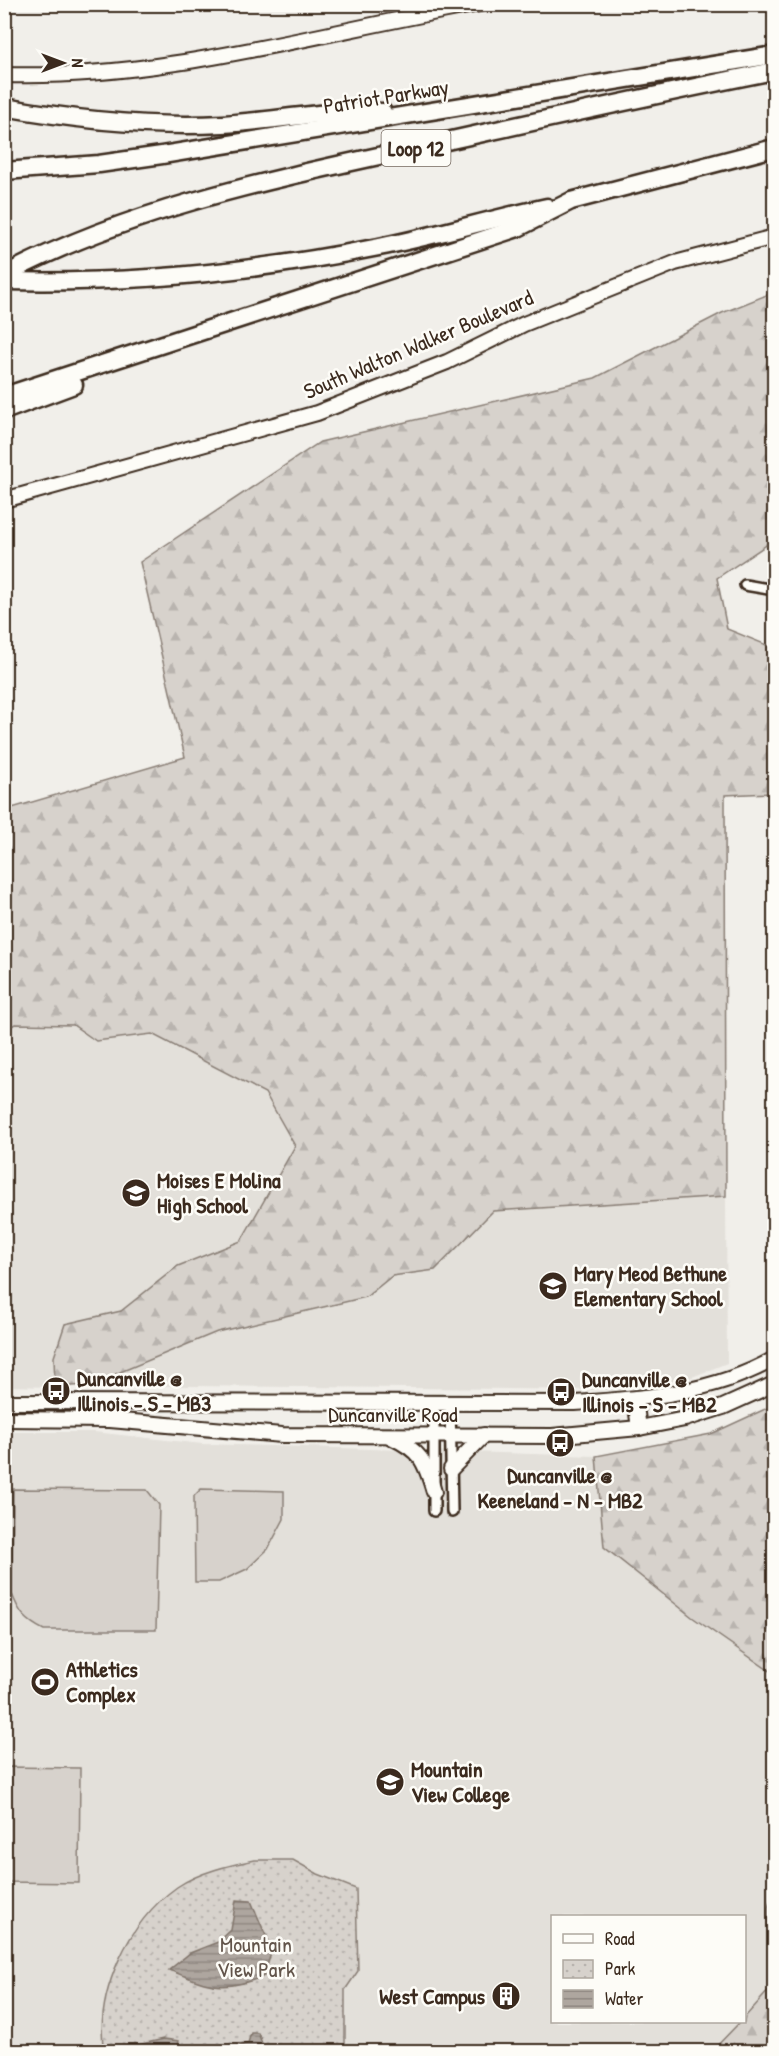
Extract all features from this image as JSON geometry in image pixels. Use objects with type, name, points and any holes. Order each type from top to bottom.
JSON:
[{"type":"highway","name":"Patriot Parkway","points":[[4,171],[99,164],[774,55]]},
{"type":"highway","name":"Loop 12","points":[[4,275],[63,248],[164,210],[260,183],[626,100],[774,71]]},
{"type":"highway","points":[[4,107],[79,119],[160,125],[226,123],[352,110],[414,114]]},
{"type":"highway","points":[[4,281],[124,281],[250,269],[380,247],[571,201],[774,148]]},
{"type":"highway","points":[[4,396],[518,228],[571,201]]},
{"type":"highway","points":[[4,411],[154,357],[208,330]]},
{"type":"main road","points":[[4,75],[43,76],[168,65],[480,4]]},
{"type":"main road","name":"South Walton Walker Boulevard","points":[[4,500],[317,413],[447,362],[524,324],[664,267],[774,237]]},
{"type":"main road","name":"Duncanville Road","points":[[4,1402],[576,1402],[635,1400],[694,1389],[745,1372],[774,1359]]},
{"type":"main road","name":"Duncanville Road","points":[[4,1419],[110,1420],[254,1434],[552,1436],[639,1428],[685,1419],[723,1407],[774,1384]]},
{"type":"main road","points":[[635,1400],[639,1428]]},
{"type":"main road","points":[[386,1434],[413,1447],[427,1466],[434,1492]]},
{"type":"main road","points":[[451,1469],[484,1435]]},
{"type":"street","points":[[745,585],[774,590]]},
{"type":"street","points":[[450,1401],[452,1512]]},
{"type":"street","points":[[434,1402],[434,1511]]},
{"type":"shaded area","name":"Moises E Molina High School","points":[[15,1024],[73,1025],[96,1041],[152,1034],[265,1093],[295,1145],[241,1241],[178,1266],[121,1311],[66,1324],[54,1357],[55,1387],[5,1386],[5,1030]]},
{"type":"shaded area","name":"Mary Meod Bethune Elementary School","points":[[726,1196],[727,1363],[687,1379],[614,1390],[89,1385],[217,1332],[366,1297],[392,1276],[435,1270],[493,1211]]},
{"type":"shaded area","name":"Mountain View College","points":[[5,1432],[94,1432],[202,1444],[596,1456],[604,1547],[692,1617],[774,1674],[774,1890],[768,1908],[769,1990],[746,2016],[746,1915],[551,1915],[551,2023],[739,2023],[712,2051],[5,2052]]},
{"type":"green space","points":[[774,292],[774,540],[717,578],[727,629],[774,648],[774,793],[725,795],[726,1196],[493,1211],[435,1270],[392,1276],[366,1297],[217,1332],[89,1385],[55,1387],[54,1357],[65,1324],[121,1311],[178,1266],[241,1241],[295,1146],[265,1093],[152,1034],[96,1041],[73,1025],[15,1024],[5,1030],[5,810],[185,757],[140,562],[320,442],[595,378],[722,313]]},
{"type":"green space","points":[[774,1405],[774,1674],[692,1617],[604,1547],[596,1456],[711,1434]]},
{"type":"green space","points":[[13,1489],[147,1490],[159,1505],[156,1630],[44,1630],[28,1620],[20,1611],[12,1594]]},
{"type":"green space","points":[[201,1489],[284,1491],[284,1519],[268,1549],[247,1569],[219,1582],[195,1582],[194,1496]]},
{"type":"green space","points":[[5,1767],[80,1768],[79,1883],[5,1882]]},
{"type":"green space","name":"Mountain View Park","points":[[255,1860],[293,1860],[318,1874],[356,1889],[358,1971],[345,1990],[345,2051],[104,2052],[102,2029],[104,2006],[110,1983],[130,1939],[144,1919],[177,1887],[195,1877]]},
{"type":"green space","points":[[774,1890],[774,2051],[712,2051],[739,2023],[746,2023],[746,2016],[769,1990],[768,1908]]},
{"type":"water","points":[[236,1900],[251,1901],[272,1950],[264,1976],[226,1986],[195,1980],[169,1970],[190,1953],[218,1942],[231,1930]]},
{"type":"water","points":[[251,2033],[258,2033],[265,2051],[226,2051],[248,2043]]},
{"type":"water","points":[[164,2039],[179,2041],[177,2051],[111,2051]]},
{"type":"place","name":"Moises E Molina High School","points":[[136,1193]]},
{"type":"place","name":"Mary Meod Bethune Elementary School","points":[[553,1286]]},
{"type":"place","name":"Duncanville @ Illinois - S - MB3","points":[[56,1391]]},
{"type":"place","name":"Duncanville @ Illinois - S - MB2","points":[[561,1392]]},
{"type":"place","name":"Duncanville @ Keeneland - N - MB2","points":[[560,1443]]},
{"type":"place","name":"Athletics Complex","points":[[45,1682]]},
{"type":"place","name":"Mountain View College","points":[[390,1782]]},
{"type":"place","name":"West Campus","points":[[506,1996]]}]
